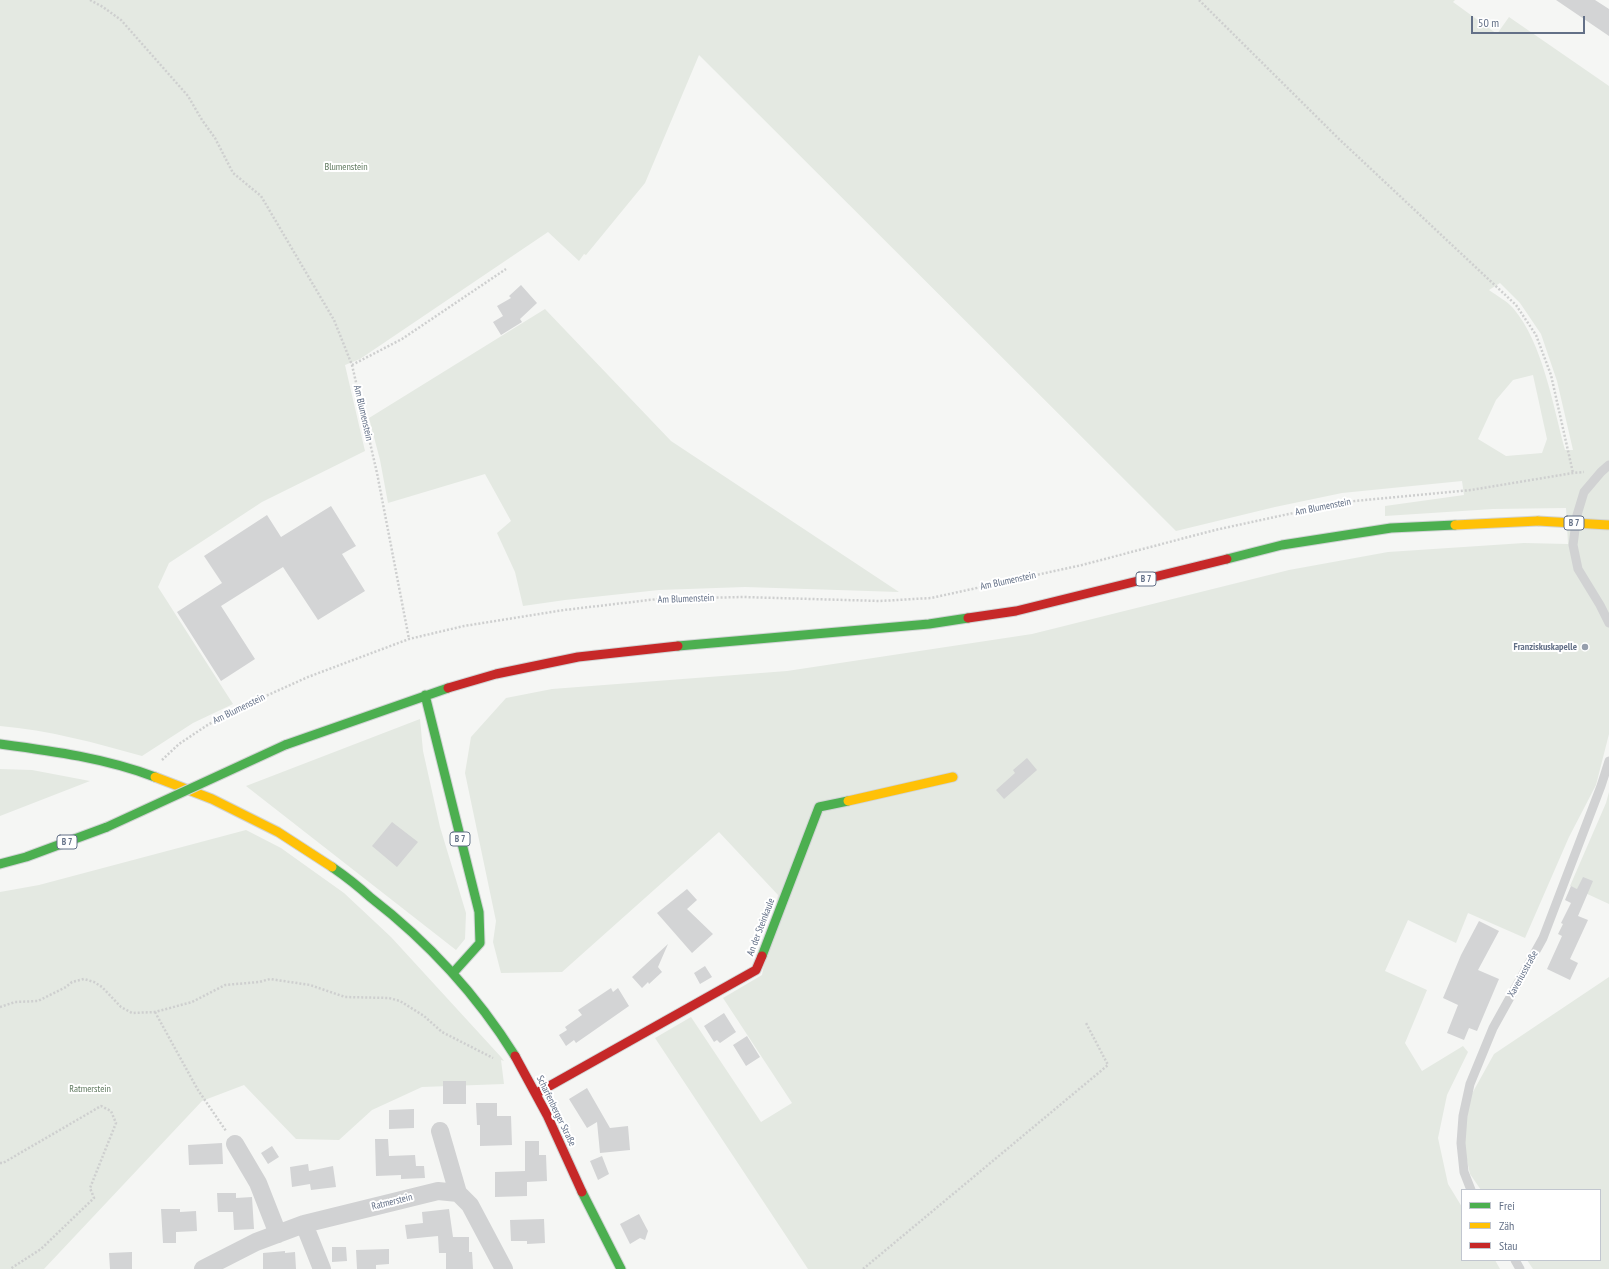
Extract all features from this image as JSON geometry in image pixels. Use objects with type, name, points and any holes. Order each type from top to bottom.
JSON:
[{"type":"main road","name":"B 7","points":[[0,864],[26,857],[108,827],[285,745],[425,695],[496,674],[578,657],[647,649],[930,624],[1016,611],[1282,545],[1391,528],[1538,521],[1609,526]]},
{"type":"main road","name":"B 7","points":[[425,695],[479,912],[480,943],[453,973]]},
{"type":"main road","name":"Scharfenberger Straße","points":[[0,744],[26,746],[86,757],[149,774],[220,802],[286,838],[345,875],[408,926],[453,973],[496,1028],[537,1093],[605,1242],[620,1269]]},
{"type":"main road","name":"An der Steinkaule","points":[[537,1093],[756,970],[819,807],[953,777]]},
{"type":"street","points":[[440,1131],[458,1193],[470,1205],[504,1269]]},
{"type":"street","points":[[235,1144],[258,1183],[278,1234]]},
{"type":"street","name":"Ratmerstein","points":[[203,1269],[256,1242],[304,1224],[438,1191],[458,1193]]},
{"type":"street","points":[[304,1224],[322,1269]]},
{"type":"lane","points":[[1609,465],[1584,492],[1577,515],[1573,545],[1578,569],[1609,623]]},
{"type":"lane","name":"Xaveriusstraße","points":[[1471,1189],[1464,1172],[1461,1143],[1462,1116],[1470,1084],[1493,1028],[1543,938],[1601,786],[1609,761]]},
{"type":"path","name":"Am Blumenstein","points":[[90,0],[121,20],[188,96],[202,120],[215,138],[233,173],[261,196],[334,320],[352,365],[377,473],[410,639]]},
{"type":"path","points":[[1199,0],[1334,134],[1516,305],[1536,336],[1551,375],[1573,473]]},
{"type":"path","points":[[352,365],[402,339],[506,269]]},
{"type":"path","name":"Am Blumenstein","points":[[149,774],[179,744],[228,713],[308,678],[410,639],[464,626],[556,611],[658,599],[743,597],[880,601],[931,598],[1082,565],[1215,530],[1344,502],[1471,490],[1573,473],[1601,472]]},
{"type":"path","points":[[0,1007],[15,1002],[38,1001],[66,987],[72,982],[84,979],[94,982],[102,987],[121,1007],[132,1013],[155,1012],[192,1002],[225,985],[270,979],[310,985],[345,997],[389,998],[400,1001],[424,1016],[442,1032],[498,1060]]},
{"type":"path","points":[[155,1012],[198,1090],[235,1144]]},
{"type":"path","points":[[863,1269],[1108,1065],[1086,1022]]},
{"type":"path","points":[[0,1163],[3,1163],[101,1106],[111,1111],[116,1123],[90,1188],[94,1198],[41,1249],[10,1269]]},
{"type":"green space","name":"Blumenstein","points":[[0,0],[1455,0],[1453,2],[1497,34],[1509,17],[1609,86],[1609,734],[1596,785],[1569,837],[1525,938],[1468,913],[1456,943],[1408,920],[1385,971],[1427,990],[1405,1043],[1422,1071],[1463,1046],[1468,1052],[1447,1095],[1438,1138],[1448,1184],[1461,1205],[1461,1261],[1496,1261],[1500,1269],[808,1269],[655,1038],[691,1017],[761,1122],[792,1103],[723,998],[762,975],[778,895],[719,832],[562,972],[501,973],[493,942],[496,921],[465,773],[471,737],[506,698],[552,689],[787,671],[1032,634],[1289,570],[1388,552],[1524,543],[1568,544],[1566,508],[1493,509],[1385,516],[1385,506],[1464,495],[1462,481],[1342,493],[1275,507],[1176,531],[699,55],[645,183],[586,255],[584,254],[579,261],[548,232],[360,359],[345,365],[365,451],[262,502],[169,563],[158,587],[233,704],[193,723],[142,756],[90,742],[0,726]],"holes":[[[1500,283],[1520,303],[1541,334],[1557,381],[1573,450],[1565,450],[1546,376],[1532,339],[1523,322],[1513,308],[1489,290]],[[1533,375],[1547,439],[1542,453],[1506,456],[1478,439],[1496,400],[1513,380]]]},
{"type":"green space","points":[[545,309],[671,441],[899,592],[745,587],[659,590],[523,606],[515,572],[497,533],[511,521],[485,474],[388,503],[380,460],[369,418]]},
{"type":"green space","points":[[420,719],[423,751],[440,827],[466,913],[465,939],[456,950],[246,786]]},
{"type":"green space","points":[[0,769],[32,770],[90,781],[0,816]]},
{"type":"green space","points":[[1609,792],[1609,904],[1570,886],[1606,803]]},
{"type":"green space","name":"Ratmerstein","points":[[246,830],[281,848],[344,893],[391,937],[501,1057],[504,1061],[501,1060],[504,1084],[422,1087],[372,1110],[339,1140],[296,1139],[244,1085],[202,1101],[44,1269],[0,1269],[0,892],[39,885]]},
{"type":"green space","points":[[1609,977],[1609,1269],[1533,1269],[1528,1261],[1601,1261],[1601,1189],[1480,1189],[1470,1174],[1462,1138],[1469,1099],[1494,1054]]},
{"type":"building","points":[[1556,0],[1595,0],[1609,9],[1609,36]]},
{"type":"building","points":[[521,285],[537,303],[520,319],[522,322],[501,335],[493,322],[503,316],[497,306],[511,298],[509,296]]},
{"type":"building","points":[[331,506],[356,546],[342,554],[365,591],[318,620],[283,567],[221,606],[255,659],[221,681],[177,612],[222,583],[204,556],[267,515],[281,537]]},
{"type":"building","points":[[1027,758],[1037,770],[1004,799],[996,790],[1015,773],[1013,770]]},
{"type":"building","points":[[392,822],[418,842],[397,867],[372,846]]},
{"type":"building","points":[[1583,877],[1593,881],[1578,916],[1588,920],[1570,959],[1578,963],[1570,980],[1547,969],[1562,936],[1558,934],[1563,924],[1561,923],[1571,903],[1565,900],[1571,886],[1577,889]]},
{"type":"building","points":[[687,889],[697,900],[687,909],[713,934],[692,953],[657,913]]},
{"type":"building","points":[[1479,921],[1499,931],[1478,970],[1499,979],[1477,1031],[1469,1028],[1464,1040],[1447,1033],[1458,1005],[1443,998],[1461,955]]},
{"type":"building","points":[[668,944],[658,967],[662,972],[649,984],[648,982],[642,988],[632,977]]},
{"type":"building","points":[[705,966],[712,977],[700,984],[694,973]]},
{"type":"building","points":[[611,988],[613,992],[618,988],[629,1006],[576,1043],[574,1040],[566,1046],[559,1035],[567,1030],[565,1027],[582,1015],[578,1010]]},
{"type":"building","points":[[724,1013],[736,1032],[720,1043],[717,1040],[714,1042],[704,1026]]},
{"type":"building","points":[[747,1036],[760,1057],[746,1066],[733,1045]]},
{"type":"building","points":[[443,1081],[466,1081],[466,1104],[443,1104]]},
{"type":"building","points":[[587,1088],[610,1128],[628,1126],[630,1150],[600,1153],[597,1122],[587,1128],[569,1099]]},
{"type":"building","points":[[476,1103],[497,1103],[497,1116],[511,1116],[512,1145],[480,1146],[480,1125],[477,1125]]},
{"type":"building","points":[[414,1109],[414,1128],[389,1129],[389,1110]]},
{"type":"building","points":[[375,1139],[388,1139],[389,1156],[415,1155],[416,1166],[424,1166],[425,1178],[401,1179],[401,1175],[376,1176]]},
{"type":"building","points":[[525,1141],[539,1141],[539,1155],[546,1155],[547,1181],[527,1182],[527,1196],[495,1197],[495,1172],[525,1171]]},
{"type":"building","points":[[222,1143],[223,1164],[189,1165],[188,1145]]},
{"type":"building","points":[[272,1146],[279,1157],[268,1164],[261,1153]]},
{"type":"building","points":[[602,1156],[609,1174],[598,1180],[590,1161]]},
{"type":"building","points":[[308,1164],[309,1171],[333,1166],[336,1187],[311,1190],[310,1184],[292,1187],[290,1167]]},
{"type":"building","points":[[217,1193],[236,1193],[236,1198],[252,1197],[254,1229],[234,1230],[233,1212],[218,1212]]},
{"type":"building","points":[[161,1209],[180,1209],[180,1212],[196,1211],[197,1231],[176,1232],[176,1243],[163,1243]]},
{"type":"building","points":[[449,1209],[453,1237],[469,1237],[469,1252],[472,1252],[473,1269],[446,1269],[446,1253],[439,1253],[438,1236],[407,1239],[405,1225],[423,1223],[422,1212]]},
{"type":"building","points":[[639,1214],[648,1231],[645,1240],[640,1238],[630,1244],[620,1224]]},
{"type":"building","points":[[544,1219],[545,1243],[527,1244],[527,1241],[511,1241],[510,1220]]},
{"type":"building","points":[[332,1247],[346,1247],[347,1261],[332,1262]]},
{"type":"building","points":[[389,1249],[389,1264],[376,1265],[376,1269],[357,1269],[356,1250]]},
{"type":"building","points":[[285,1251],[285,1253],[295,1252],[296,1269],[263,1269],[263,1253]]},
{"type":"building","points":[[132,1252],[132,1269],[110,1269],[109,1253]]},
{"type":"traffic: fast","points":[[1227,559],[1282,545],[1391,528],[1455,525]]},
{"type":"traffic: fast","points":[[678,646],[929,624],[968,618]]},
{"type":"traffic: fast","points":[[285,745],[448,688]]},
{"type":"traffic: fast","points":[[425,695],[479,912],[480,943],[453,973]]},
{"type":"traffic: fast","points":[[0,744],[98,760],[136,770],[155,777]]},
{"type":"traffic: fast","points":[[107,827],[285,745]]},
{"type":"traffic: fast","points":[[762,956],[819,807],[848,801]]},
{"type":"traffic: fast","points":[[0,864],[26,857],[107,827]]},
{"type":"traffic: fast","points":[[332,867],[391,914],[450,970],[500,1033],[515,1056]]},
{"type":"traffic: fast","points":[[582,1192],[621,1269]]},
{"type":"traffic: slow","points":[[1455,525],[1538,521]]},
{"type":"traffic: slow","points":[[1538,521],[1609,525]]},
{"type":"traffic: slow","points":[[155,777],[212,799],[278,832],[332,867]]},
{"type":"traffic: slow","points":[[848,801],[953,777]]},
{"type":"traffic: jam","points":[[968,618],[1016,611],[1227,559]]},
{"type":"traffic: jam","points":[[448,688],[496,674],[578,657],[678,646]]},
{"type":"traffic: jam","points":[[537,1093],[756,970],[762,956]]},
{"type":"traffic: jam","points":[[515,1056],[547,1115],[582,1192]]},
{"type":"place","name":"Franziskuskapelle","points":[[1585,647]]}]
